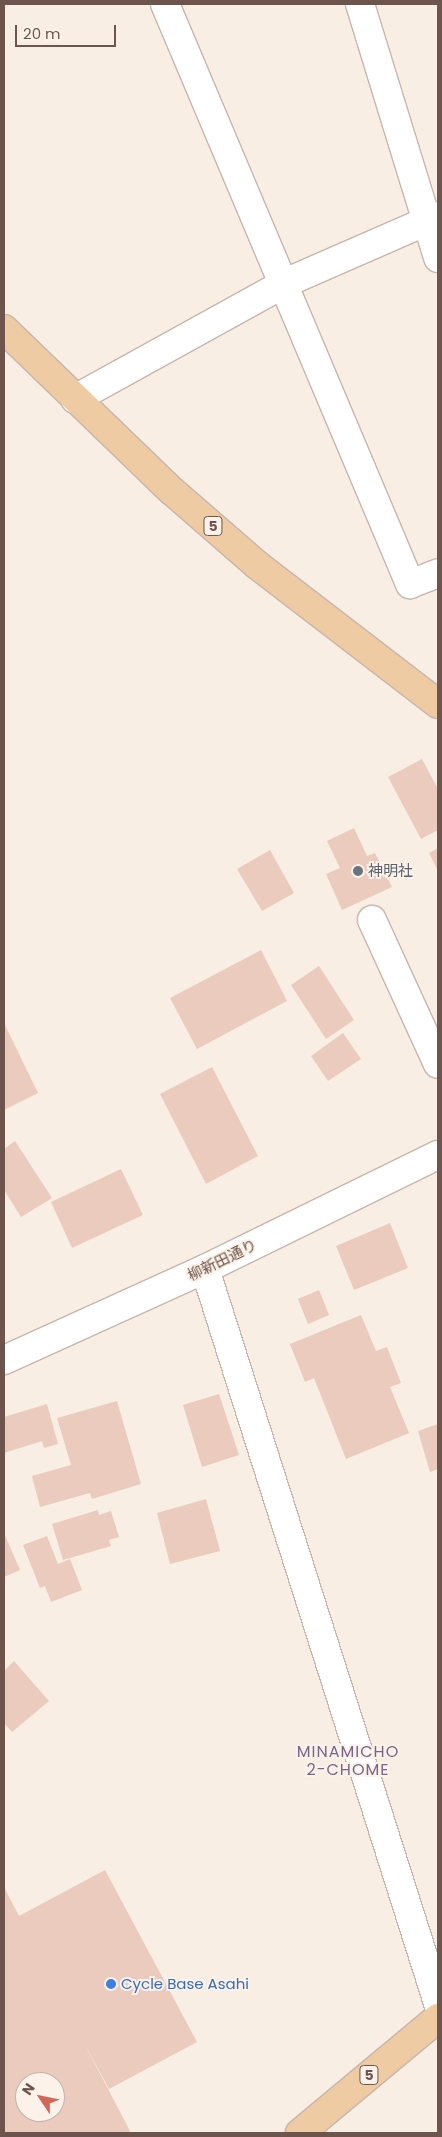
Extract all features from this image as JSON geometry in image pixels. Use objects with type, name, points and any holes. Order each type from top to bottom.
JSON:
[{"type":"main road","name":"5","points":[[4,329],[75,399],[257,565],[438,704]]},
{"type":"main road","name":"5","points":[[300,2133],[438,2018]]},
{"type":"street","points":[[165,4],[285,283],[410,584],[438,573]]},
{"type":"street","points":[[360,4],[432,218],[438,258]]},
{"type":"street","points":[[75,399],[107,384],[285,283],[432,218]]},
{"type":"street","points":[[372,920],[438,1064]]},
{"type":"street","name":"柳新田通り","points":[[4,1360],[206,1269],[438,1155]]},
{"type":"street","points":[[206,1269],[438,2003]]},
{"type":"building","points":[[422,759],[438,789],[438,830],[421,839],[388,777]]},
{"type":"building","name":"神明社","points":[[354,828],[367,856],[375,853],[392,887],[342,910],[326,874],[340,868],[327,841]]},
{"type":"building","points":[[438,848],[438,871],[429,853]]},
{"type":"building","points":[[270,850],[294,893],[262,911],[237,869]]},
{"type":"building","points":[[261,950],[287,1001],[197,1049],[170,998]]},
{"type":"building","points":[[319,966],[354,1020],[326,1039],[291,985]]},
{"type":"building","points":[[4,1023],[38,1093],[4,1110]]},
{"type":"building","points":[[343,1033],[361,1059],[328,1081],[311,1056]]},
{"type":"building","points":[[212,1067],[258,1156],[206,1184],[160,1094]]},
{"type":"building","points":[[15,1141],[52,1198],[21,1217],[4,1190],[4,1149]]},
{"type":"building","points":[[121,1169],[143,1215],[72,1248],[51,1202]]},
{"type":"building","points":[[390,1223],[408,1268],[354,1290],[336,1246]]},
{"type":"building","points":[[319,1290],[329,1315],[308,1324],[298,1299]]},
{"type":"building","points":[[361,1315],[376,1351],[387,1347],[401,1383],[390,1387],[409,1433],[346,1459],[314,1378],[305,1382],[290,1344]]},
{"type":"building","points":[[219,1394],[239,1455],[202,1467],[183,1405]]},
{"type":"building","points":[[117,1401],[141,1484],[92,1499],[90,1493],[40,1507],[32,1476],[71,1465],[57,1418]]},
{"type":"building","points":[[47,1404],[58,1444],[44,1448],[42,1441],[4,1453],[4,1417]]},
{"type":"building","points":[[438,1424],[438,1469],[430,1472],[418,1431]]},
{"type":"building","points":[[206,1499],[220,1551],[170,1564],[157,1513]]},
{"type":"building","points":[[98,1510],[99,1515],[111,1511],[119,1537],[109,1540],[111,1546],[63,1560],[52,1524]]},
{"type":"building","points":[[4,1533],[20,1570],[4,1577]]},
{"type":"building","points":[[47,1536],[58,1564],[70,1559],[82,1590],[51,1602],[45,1586],[40,1588],[23,1545]]},
{"type":"building","points":[[14,1661],[49,1701],[12,1732],[4,1723],[4,1671]]},
{"type":"building","points":[[105,1870],[197,2042],[109,2089],[82,2039],[131,2133],[4,2133],[4,1887],[19,1916]]},
{"type":"place","name":"神明社","points":[[358,871]]},
{"type":"place","name":"Cycle Base Asahi","points":[[111,1984]]},
{"type":"district","name":"MINAMICHO 2-CHOME","points":[[348,1761]]}]
